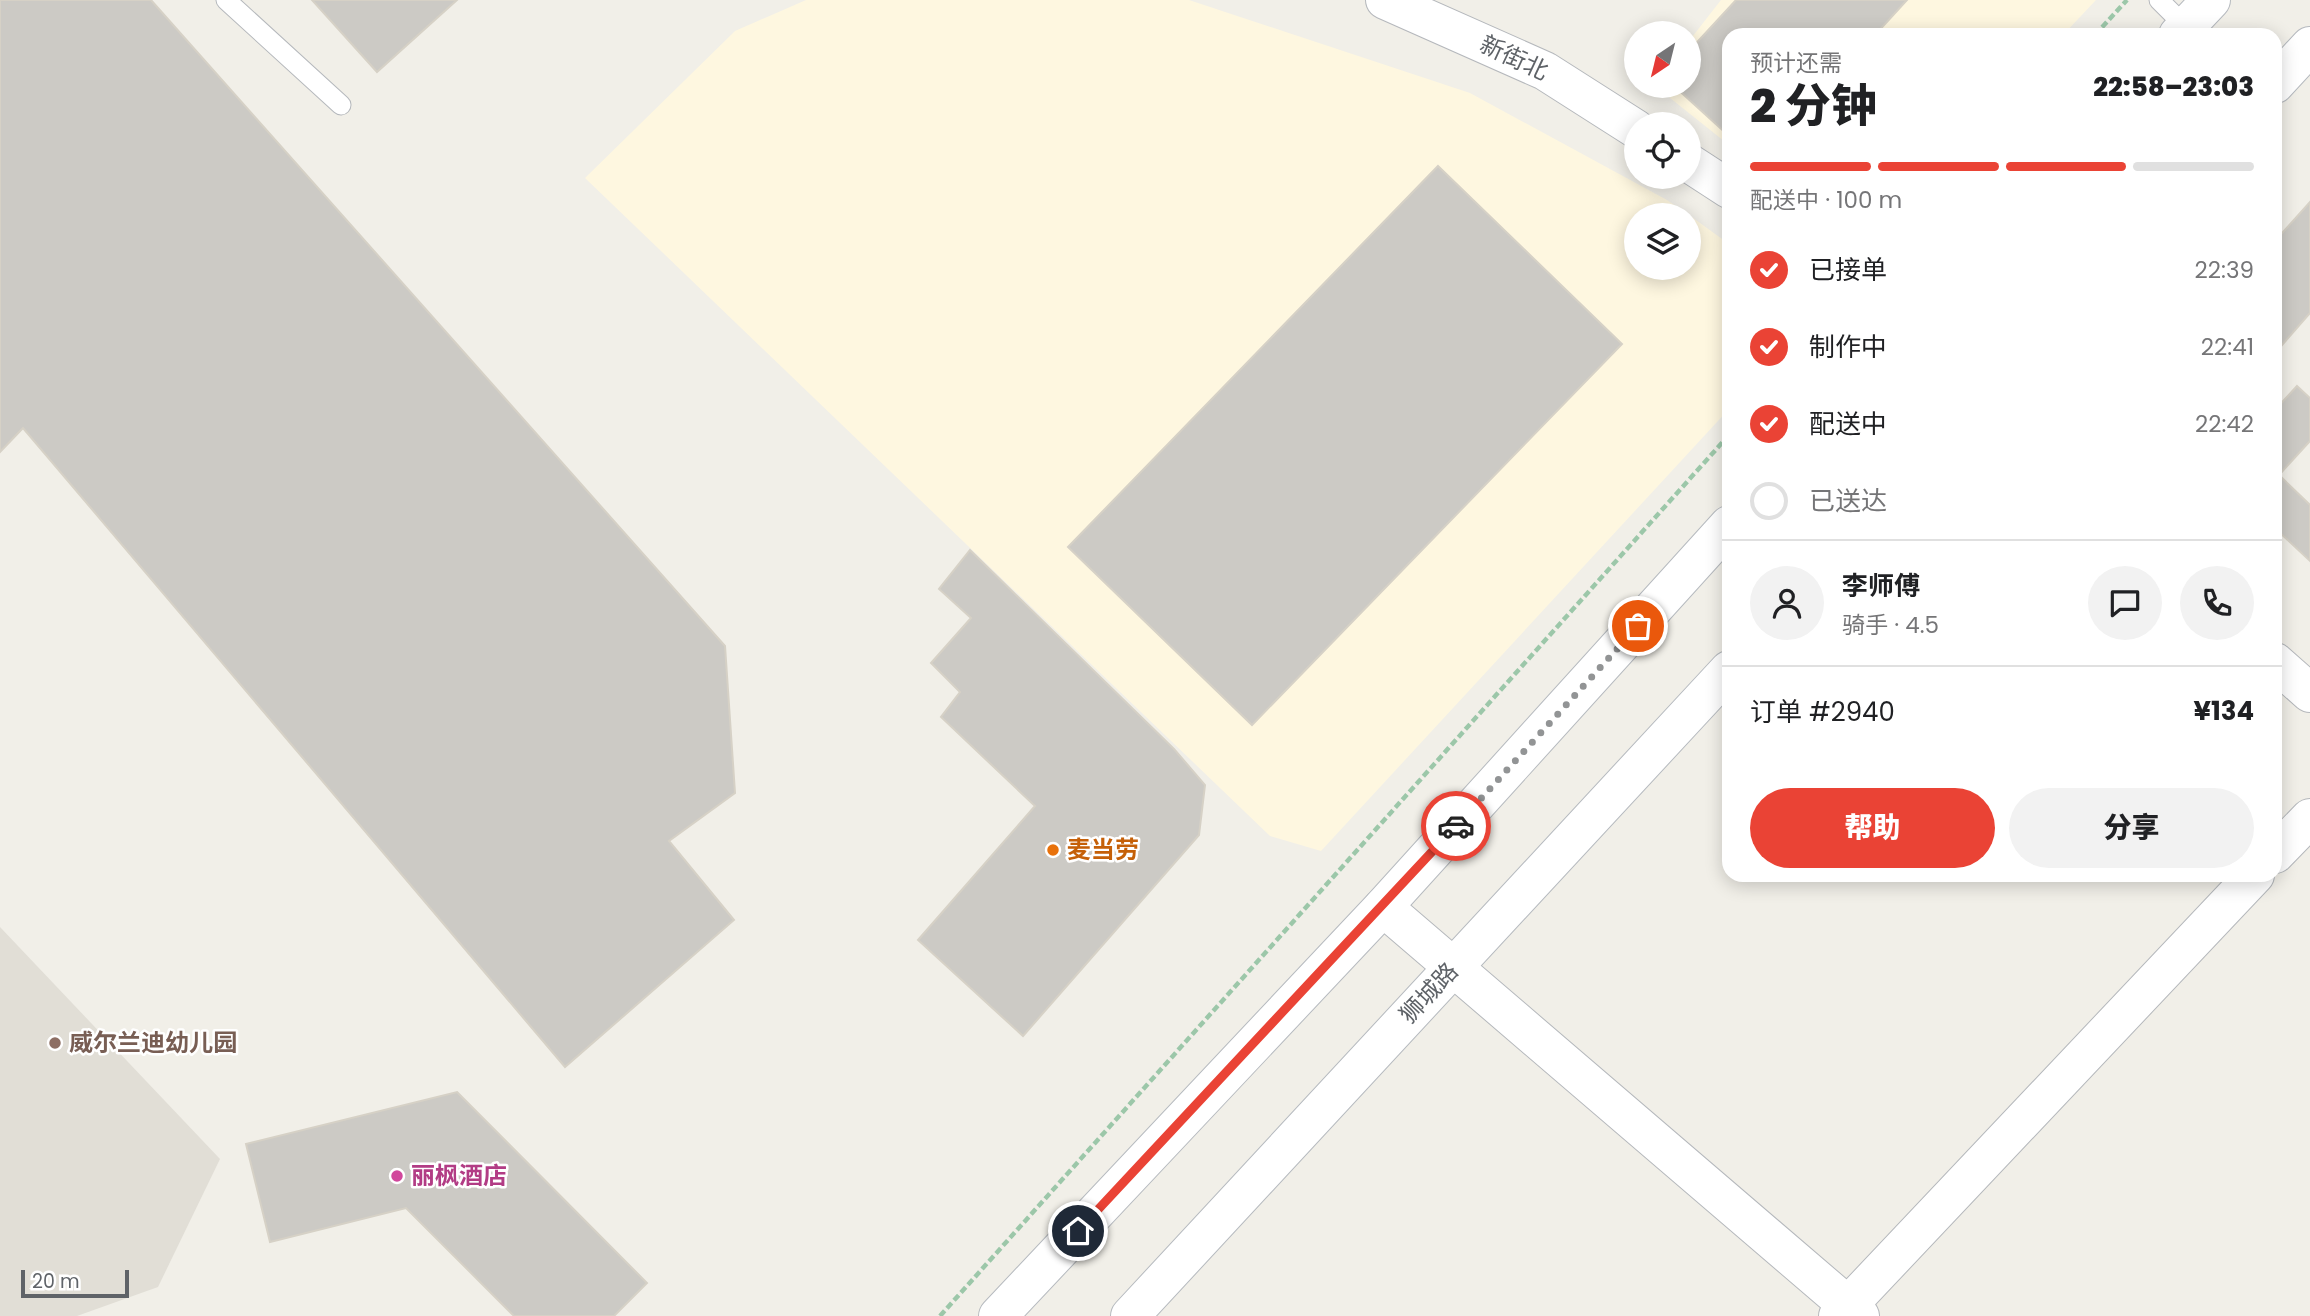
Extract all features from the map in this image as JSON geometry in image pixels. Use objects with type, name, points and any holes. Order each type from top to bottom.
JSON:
[{"type":"street","name":"新街北","points":[[1385,0],[1545,71],[1624,121]]},
{"type":"street","points":[[2282,76],[2310,46]]},
{"type":"street","points":[[1701,171],[1722,184]]},
{"type":"street","points":[[998,1316],[1383,907],[1722,533]]},
{"type":"street","points":[[2282,668],[2310,693]]},
{"type":"street","name":"狮城路","points":[[1130,1316],[1722,678]]},
{"type":"street","points":[[2282,848],[2310,818]]},
{"type":"street","points":[[1383,907],[1848,1312],[2249,882]]},
{"type":"lane","points":[[226,0],[341,105]]},
{"type":"lane","points":[[2159,0],[2192,21]]},
{"type":"path","points":[[2101,28],[2127,0]]},
{"type":"path","points":[[940,1316],[1722,443]]},
{"type":"shaded area","points":[[806,0],[1189,0],[1470,93],[1624,177],[1624,189],[1647,189],[1667,200],[1671,203],[1624,203],[1624,280],[1701,280],[1701,224],[1722,239],[1722,417],[1321,851],[1270,836],[585,178],[735,31]]},
{"type":"shaded area","points":[[1721,0],[2096,0],[2070,28],[1722,28],[1722,139],[1701,123],[1701,112],[1688,112],[1670,98],[1701,98],[1701,26]]},
{"type":"shaded area","name":"威尔兰迪幼儿园","points":[[0,927],[220,1159],[158,1287],[77,1316],[0,1316]]},
{"type":"building","points":[[0,0],[151,0],[725,646],[735,793],[669,841],[734,920],[565,1067],[23,428],[0,452]]},
{"type":"building","points":[[312,0],[457,0],[377,72]]},
{"type":"building","points":[[1736,0],[1907,0],[1881,28],[1722,28],[1722,130],[1687,98],[1701,98],[1701,38]]},
{"type":"building","points":[[1438,166],[1622,344],[1252,725],[1068,547]]},
{"type":"building","points":[[2310,202],[2310,313],[2282,345],[2282,233]]},
{"type":"building","points":[[2297,386],[2310,398],[2310,441],[2282,472],[2282,402]]},
{"type":"building","points":[[2282,478],[2310,505],[2310,561],[2282,535]]},
{"type":"building","points":[[970,550],[1174,749],[1205,785],[1199,835],[1023,1036],[918,940],[1035,806],[941,717],[960,692],[931,663],[971,618],[939,589]]},
{"type":"building","name":"丽枫酒店","points":[[457,1092],[647,1283],[614,1316],[514,1316],[406,1208],[270,1242],[246,1144]]},
{"type":"way so far","points":[[1456,826],[1638,626]]},
{"type":"place","name":"麦当劳","points":[[1053,850]]},
{"type":"place","name":"威尔兰迪幼儿园","points":[[55,1043]]},
{"type":"place","name":"丽枫酒店","points":[[397,1176]]},
{"type":"route","points":[[1078,1231],[1456,826]]}]
